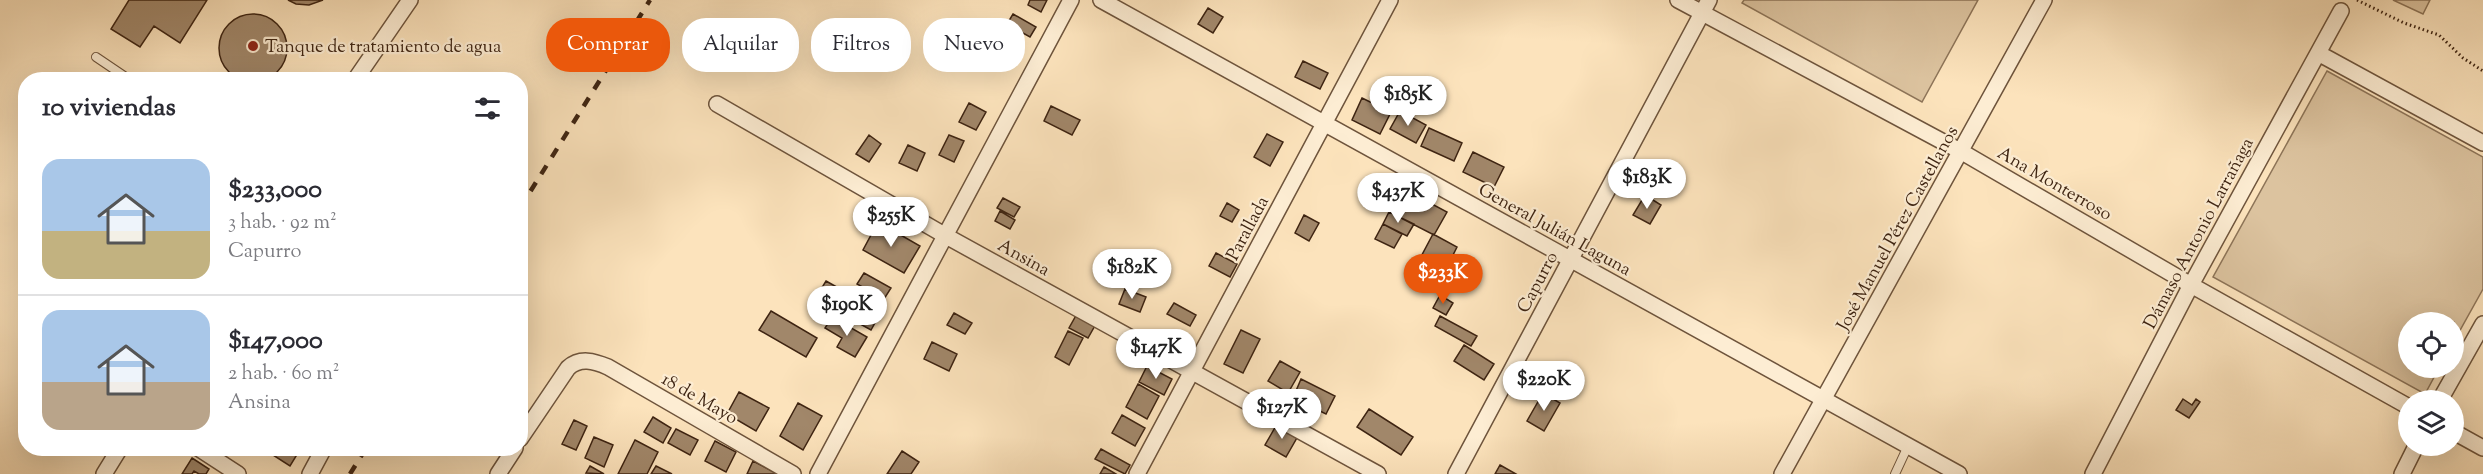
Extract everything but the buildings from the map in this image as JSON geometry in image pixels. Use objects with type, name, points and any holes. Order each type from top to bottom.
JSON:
[{"type":"street","points":[[361,72],[410,0]]},
{"type":"street","points":[[818,474],[1071,0]]},
{"type":"street","name":"General Julián Laguna","points":[[1101,0],[1959,474]]},
{"type":"street","name":"Parallada","points":[[1137,474],[1193,374],[1390,0]]},
{"type":"street","name":"Ana Monterroso","points":[[1678,0],[1706,7],[2191,285],[2398,400]]},
{"type":"street","name":"José Manuel Pérez Castellanos","points":[[1782,474],[2044,0]]},
{"type":"street","name":"Capurro","points":[[1456,474],[1706,7]]},
{"type":"street","name":"Dámaso Antonio Larrañaga","points":[[2093,474],[2191,285],[2341,11]]},
{"type":"street","points":[[2318,53],[2483,143]]},
{"type":"street","name":"Ansina","points":[[717,104],[946,236],[1378,474]]},
{"type":"street","points":[[2446,390],[2483,324]]},
{"type":"street","name":"18 de Mayo","points":[[528,427],[568,368],[585,360],[608,367],[793,474]]},
{"type":"street","points":[[2464,438],[2483,448]]},
{"type":"street","points":[[104,474],[115,456]]},
{"type":"street","points":[[210,456],[238,474]]},
{"type":"street","points":[[309,474],[319,456]]},
{"type":"street","points":[[498,474],[509,456]]},
{"type":"street","points":[[2402,474],[2411,456]]},
{"type":"lane","points":[[96,57],[118,72]]},
{"type":"lane","points":[[1895,474],[1908,446]]},
{"type":"path","points":[[2357,0],[2404,23],[2439,35],[2463,58],[2483,71]]},
{"type":"shaded area","points":[[1744,0],[1978,0],[1922,102],[1742,3]]},
{"type":"shaded area","points":[[2393,0],[2430,0],[2423,14]]},
{"type":"shaded area","points":[[2327,71],[2483,157],[2483,289],[2464,323],[2464,312],[2398,312],[2398,378],[2434,378],[2427,390],[2418,390],[2213,277]]},
{"type":"railway","points":[[528,195],[650,0]]},
{"type":"railway","points":[[350,474],[361,456]]},
{"type":"place","name":"Tanque de tratamiento de agua","points":[[253,46]]}]
